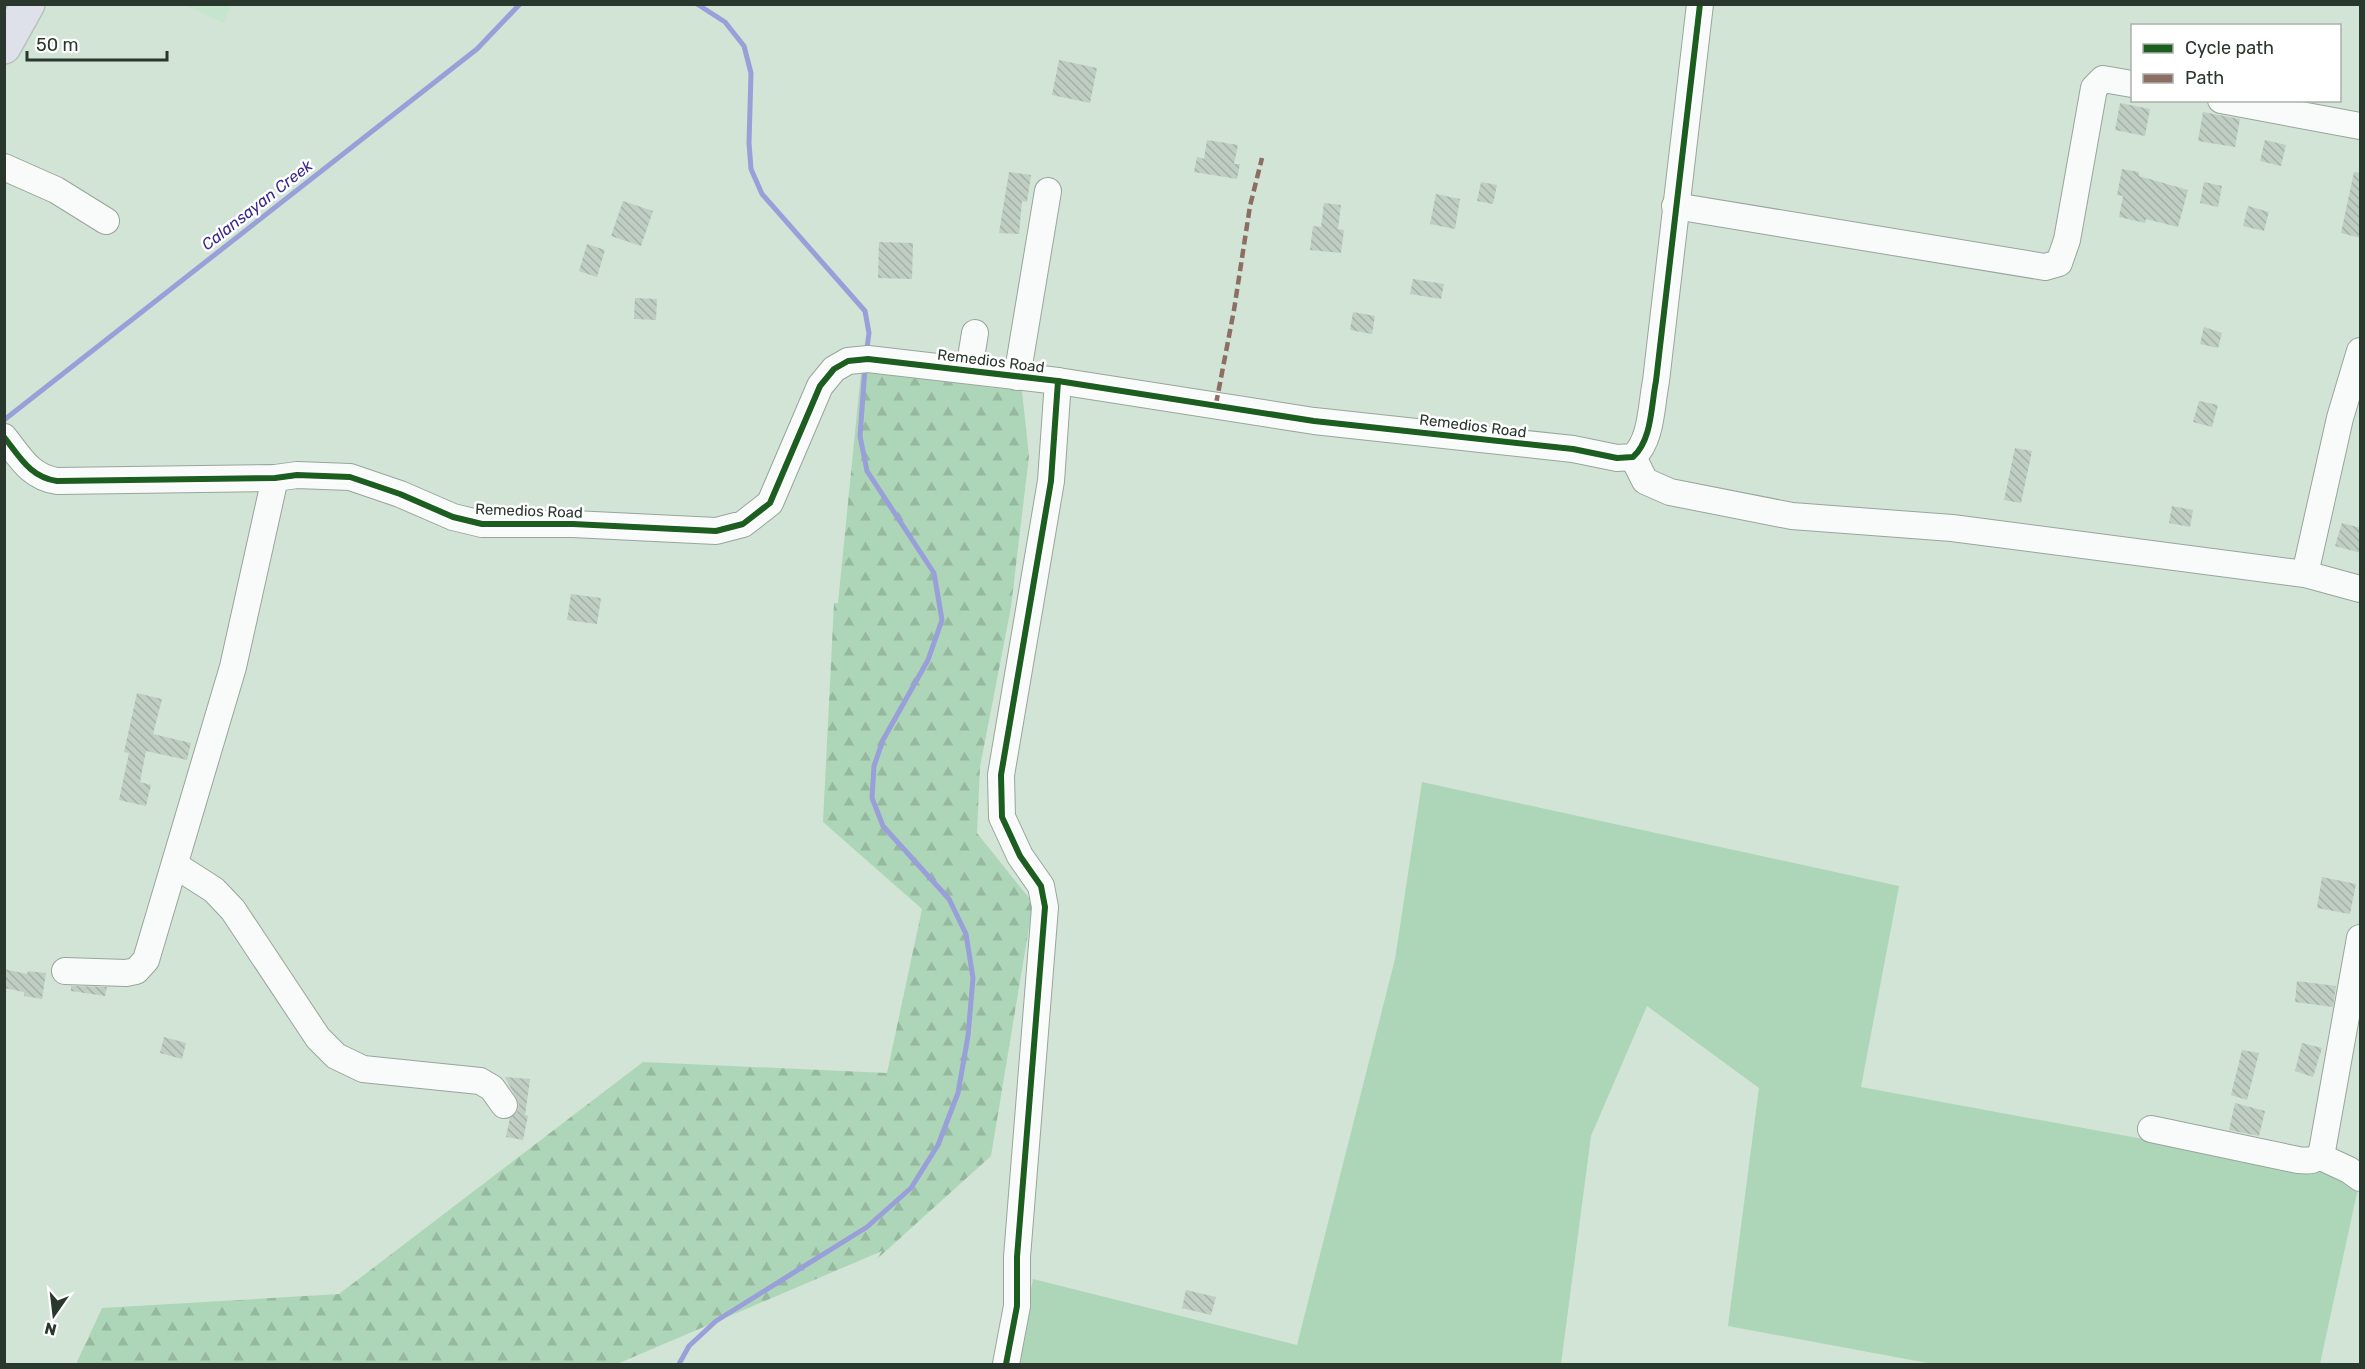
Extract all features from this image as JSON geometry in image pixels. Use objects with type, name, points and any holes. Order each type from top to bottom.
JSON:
[{"type":"highway","points":[[4,47],[28,4]]},
{"type":"street","points":[[1700,4],[1656,381],[1646,436],[1642,449],[1633,457],[1645,481],[1670,492],[1792,516],[1952,528],[2305,574],[2361,589]]},
{"type":"street","points":[[1675,206],[2045,267],[2059,263],[2067,240],[2094,88],[2103,79],[2131,84]]},
{"type":"street","points":[[2232,102],[2361,126]]},
{"type":"street","points":[[4,167],[56,190],[106,221]]},
{"type":"street","points":[[1017,377],[1048,191]]},
{"type":"street","points":[[969,370],[975,333]]},
{"type":"street","points":[[2305,574],[2340,418],[2361,351]]},
{"type":"street","name":"Remedios Road","points":[[4,437],[27,465],[43,479],[57,481],[275,478],[297,475],[350,477],[400,494],[453,517],[482,524],[573,524],[716,531],[744,524],[770,502],[820,386],[834,369],[848,361],[868,359],[1058,381],[1314,421],[1573,449],[1617,458],[1633,457]]},
{"type":"street","points":[[1006,1365],[1017,1306],[1017,1257],[1045,907],[1041,886],[1020,856],[1002,817],[1001,776],[1051,481],[1058,381]]},
{"type":"street","points":[[65,971],[136,971],[146,960],[233,668],[275,478]]},
{"type":"street","points":[[175,865],[214,890],[233,910],[318,1038],[336,1056],[363,1069],[480,1081],[492,1088],[504,1105]]},
{"type":"street","points":[[2151,1130],[2298,1160],[2312,1161],[2319,1156],[2322,1151],[2361,938]]},
{"type":"street","points":[[2319,1156],[2361,1178]]},
{"type":"shaded area","points":[[185,5],[231,5],[224,23]]},
{"type":"green space","points":[[861,372],[1022,391],[1029,456],[1011,607],[980,767],[977,833],[1033,903],[991,1156],[877,1259],[882,1251],[617,1364],[76,1364],[102,1308],[339,1294],[643,1062],[887,1073],[922,909],[823,822],[834,603],[838,603]]},
{"type":"green space","points":[[1422,782],[1899,886],[1861,1087],[2360,1179],[2320,1364],[1933,1364],[1728,1326],[1759,1088],[1647,1006],[1591,1136],[1561,1364],[1016,1364],[1033,1279],[1297,1345],[1395,959]]},
{"type":"building","points":[[1059,60],[1097,68],[1090,103],[1052,95]]},
{"type":"building","points":[[2120,103],[2150,109],[2145,136],[2115,130]]},
{"type":"building","points":[[2203,112],[2240,119],[2235,147],[2198,141]]},
{"type":"building","points":[[1207,140],[1238,145],[1234,164],[1240,164],[1237,179],[1194,172],[1197,157],[1204,159]]},
{"type":"building","points":[[2265,140],[2286,145],[2281,166],[2260,161]]},
{"type":"building","points":[[2122,169],[2139,172],[2139,176],[2188,190],[2178,227],[2146,219],[2145,223],[2119,217],[2123,196],[2117,195]]},
{"type":"building","points":[[1009,172],[1031,175],[1027,202],[1022,201],[1019,234],[999,233]]},
{"type":"building","points":[[2354,172],[2361,173],[2361,238],[2341,233]]},
{"type":"building","points":[[1481,182],[1497,185],[1493,204],[1477,201]]},
{"type":"building","points":[[2204,182],[2222,186],[2218,207],[2200,203]]},
{"type":"building","points":[[1436,194],[1460,199],[1455,229],[1430,224]]},
{"type":"building","points":[[623,201],[653,211],[641,246],[611,236]]},
{"type":"building","points":[[1324,203],[1341,205],[1338,229],[1344,230],[1341,253],[1310,250],[1313,226],[1321,227]]},
{"type":"building","points":[[2248,206],[2269,212],[2264,231],[2243,226]]},
{"type":"building","points":[[879,242],[913,243],[912,279],[878,278]]},
{"type":"building","points":[[587,244],[605,250],[597,277],[579,271]]},
{"type":"building","points":[[1413,279],[1444,284],[1441,299],[1410,294]]},
{"type":"building","points":[[635,298],[657,299],[656,320],[634,319]]},
{"type":"building","points":[[1353,312],[1375,316],[1372,334],[1350,330]]},
{"type":"building","points":[[2204,327],[2222,333],[2218,348],[2200,344]]},
{"type":"building","points":[[2199,401],[2218,405],[2212,427],[2193,422]]},
{"type":"building","points":[[2015,448],[2032,451],[2021,503],[2004,500]]},
{"type":"building","points":[[2172,506],[2193,510],[2190,527],[2169,523]]},
{"type":"building","points":[[2342,523],[2361,528],[2361,553],[2335,546]]},
{"type":"building","points":[[571,594],[601,598],[597,624],[567,620]]},
{"type":"building","points":[[137,693],[162,699],[153,734],[191,743],[187,760],[146,751],[140,782],[151,785],[146,806],[119,800],[129,753],[124,752]]},
{"type":"building","points":[[2322,877],[2356,884],[2350,914],[2317,908]]},
{"type":"building","points":[[4,969],[27,974],[28,971],[46,973],[42,999],[24,996],[24,992],[4,988]]},
{"type":"building","points":[[2297,981],[2336,986],[2333,1007],[2295,1002]]},
{"type":"building","points":[[71,986],[107,987],[105,996],[71,991]]},
{"type":"building","points":[[164,1037],[186,1043],[182,1059],[160,1053]]},
{"type":"building","points":[[2302,1043],[2322,1048],[2313,1077],[2295,1071]]},
{"type":"building","points":[[2242,1050],[2259,1053],[2247,1100],[2231,1095]]},
{"type":"building","points":[[505,1077],[530,1079],[525,1115],[528,1116],[523,1140],[506,1137],[510,1118],[517,1112],[519,1104]]},
{"type":"building","points":[[2235,1103],[2265,1111],[2259,1136],[2229,1130]]},
{"type":"building","points":[[1186,1290],[1216,1297],[1211,1315],[1182,1308]]},
{"type":"waterway","name":"Calansayan Creek","points":[[4,420],[477,49],[520,4]]},
{"type":"waterway","points":[[697,4],[725,22],[744,46],[751,73],[749,143],[751,169],[762,194],[865,311],[869,333],[867,348]]},
{"type":"waterway","points":[[679,1364],[689,1346],[716,1321],[867,1227],[911,1188],[938,1145],[958,1093],[968,1036],[973,978],[966,934],[949,899],[883,826],[872,798],[874,766],[883,740],[928,660],[942,620],[934,573],[867,471],[860,436],[865,368]]},
{"type":"marked path","points":[[1216,404],[1234,310],[1250,206],[1262,158]]},
{"type":"cycle path","points":[[4,437],[33,471],[57,481],[275,478],[297,475],[350,477],[400,494],[453,517],[482,524],[573,524],[716,531],[743,524],[770,503],[820,386],[834,369],[848,361],[868,359],[1058,381],[1314,421],[1573,449],[1617,458],[1633,457],[1644,441],[1652,412],[1700,4]]},
{"type":"cycle path","points":[[1006,1364],[1017,1306],[1017,1257],[1045,907],[1041,886],[1020,856],[1002,817],[1001,775],[1051,481],[1058,381]]}]
